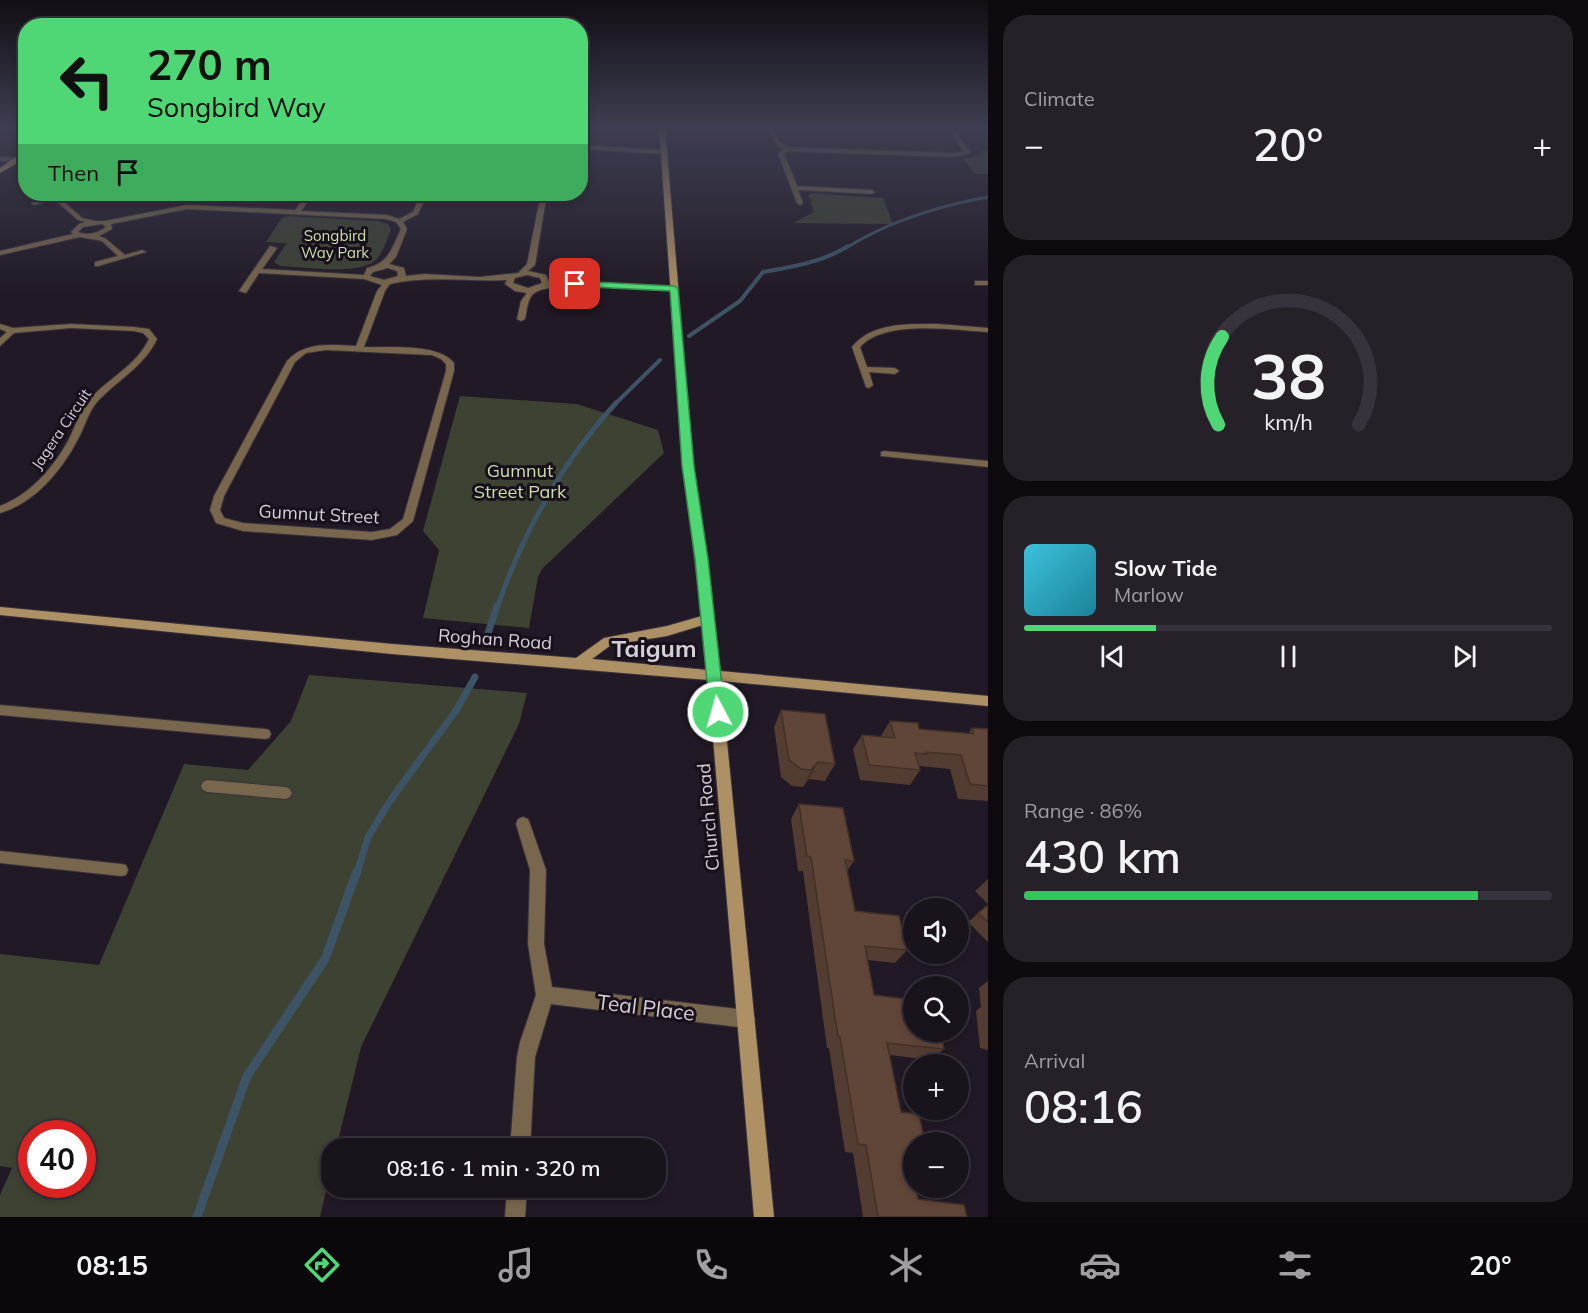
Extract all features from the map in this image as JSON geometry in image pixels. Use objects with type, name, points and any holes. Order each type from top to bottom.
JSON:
[{"type":"street","name":"Church Road","points":[[666,184],[688,466],[714,675],[764,1217]]},
{"type":"street","points":[[793,184],[800,202]]},
{"type":"street","points":[[795,188],[872,192]]},
{"type":"street","points":[[34,203],[43,201]]},
{"type":"street","points":[[58,201],[79,227],[90,236],[128,220],[181,207],[377,215],[399,221],[416,213],[421,201]]},
{"type":"street","points":[[297,212],[305,201]]},
{"type":"street","points":[[359,349],[382,286],[401,276],[510,280],[522,273],[531,265],[543,201]]},
{"type":"street","points":[[258,271],[367,274],[382,266],[392,257],[404,229],[399,221]]},
{"type":"street","points":[[0,253],[54,239],[94,222],[106,231],[123,257]]},
{"type":"street","points":[[243,291],[273,248]]},
{"type":"street","points":[[98,264],[142,252]]},
{"type":"street","points":[[392,257],[394,267],[401,276]]},
{"type":"street","points":[[531,265],[545,283]]},
{"type":"street","points":[[382,266],[394,267]]},
{"type":"street","points":[[522,273],[536,274]]},
{"type":"street","points":[[367,274],[382,286]]},
{"type":"street","points":[[510,280],[520,290],[525,301]]},
{"type":"street","points":[[521,319],[525,301],[532,291],[545,283],[674,289]]},
{"type":"street","points":[[978,283],[988,283]]},
{"type":"street","points":[[520,290],[532,291]]},
{"type":"street","name":"Jagera Circuit","points":[[0,326],[12,331],[56,326],[141,330],[150,333],[153,339],[137,361],[94,400],[69,446],[32,494],[17,504],[0,510]]},
{"type":"street","points":[[869,385],[856,347],[860,341],[869,336],[904,327],[988,330]]},
{"type":"street","points":[[0,343],[12,331]]},
{"type":"street","name":"Gumnut Street","points":[[318,348],[359,349],[433,354],[444,357],[450,363],[450,371],[426,459],[410,514],[404,525],[387,534],[372,536],[243,527],[220,520],[214,510],[219,496],[294,357],[303,351],[318,348]]},
{"type":"street","points":[[863,369],[895,371]]},
{"type":"street","points":[[884,453],[988,464]]},
{"type":"street","name":"Roghan Road","points":[[0,611],[380,648],[578,663],[988,701]]},
{"type":"street","points":[[578,663],[608,641],[667,631],[708,619]]},
{"type":"street","points":[[521,1138],[526,1058],[545,995],[536,944],[538,870],[523,824]]},
{"type":"street","name":"Teal Place","points":[[545,995],[746,1019]]},
{"type":"street","points":[[515,1217],[516,1198]]},
{"type":"lane","points":[[0,710],[265,734]]},
{"type":"lane","points":[[207,786],[286,793]]},
{"type":"lane","points":[[0,856],[121,870]]},
{"type":"green space","points":[[811,193],[883,198],[893,224],[793,223],[814,212],[810,201],[813,200],[808,197]]},
{"type":"green space","name":"Songbird Way Park","points":[[289,216],[378,221],[388,224],[391,229],[379,256],[369,264],[345,269],[280,266],[274,262],[287,243],[266,242],[282,218]]},
{"type":"green space","name":"Gumnut Street Park","points":[[460,396],[577,404],[658,430],[664,453],[542,569],[538,577],[529,628],[423,618],[439,550],[423,531]]},
{"type":"green space","points":[[309,675],[527,693],[519,724],[361,1047],[339,1138],[321,1138],[321,1198],[324,1198],[320,1217],[0,1217],[0,1195],[12,1168],[0,1166],[0,954],[99,965],[184,764],[248,770],[291,721]]},
{"type":"building","points":[[781,710],[825,714],[835,764],[818,762],[811,770],[801,769],[789,760]]},
{"type":"building","points":[[890,721],[918,723],[919,729],[974,734],[972,728],[988,729],[988,786],[970,784],[961,755],[915,753],[920,770],[869,765],[862,735],[895,738]]},
{"type":"building","points":[[799,804],[843,808],[854,861],[845,860],[855,911],[899,916],[903,933],[903,950],[865,946],[874,995],[903,999],[903,1042],[942,1042],[944,1049],[887,1043],[903,1120],[920,1120],[923,1132],[903,1132],[903,1198],[964,1205],[967,1217],[878,1217],[866,1145],[858,1144],[840,1037],[838,1037],[811,857],[807,856]]},
{"type":"building","points":[[988,905],[988,922],[978,913]]},
{"type":"waterway","points":[[846,248],[897,222],[951,205],[988,197]]},
{"type":"waterway","points":[[689,336],[740,301],[763,272],[818,260],[848,246]]},
{"type":"waterway","points":[[616,403],[660,360]]},
{"type":"waterway","points":[[497,608],[519,552],[546,499],[578,449],[616,403]]},
{"type":"waterway","points":[[488,633],[497,606]]},
{"type":"waterway","points":[[357,873],[368,837],[392,798],[457,709],[475,677]]},
{"type":"waterway","points":[[197,1217],[247,1076],[325,959],[357,871]]},
{"type":"district","name":"Taigum","points":[[654,648]]},
{"type":"route","points":[[575,284],[674,289],[688,466],[702,559],[718,712]]}]
